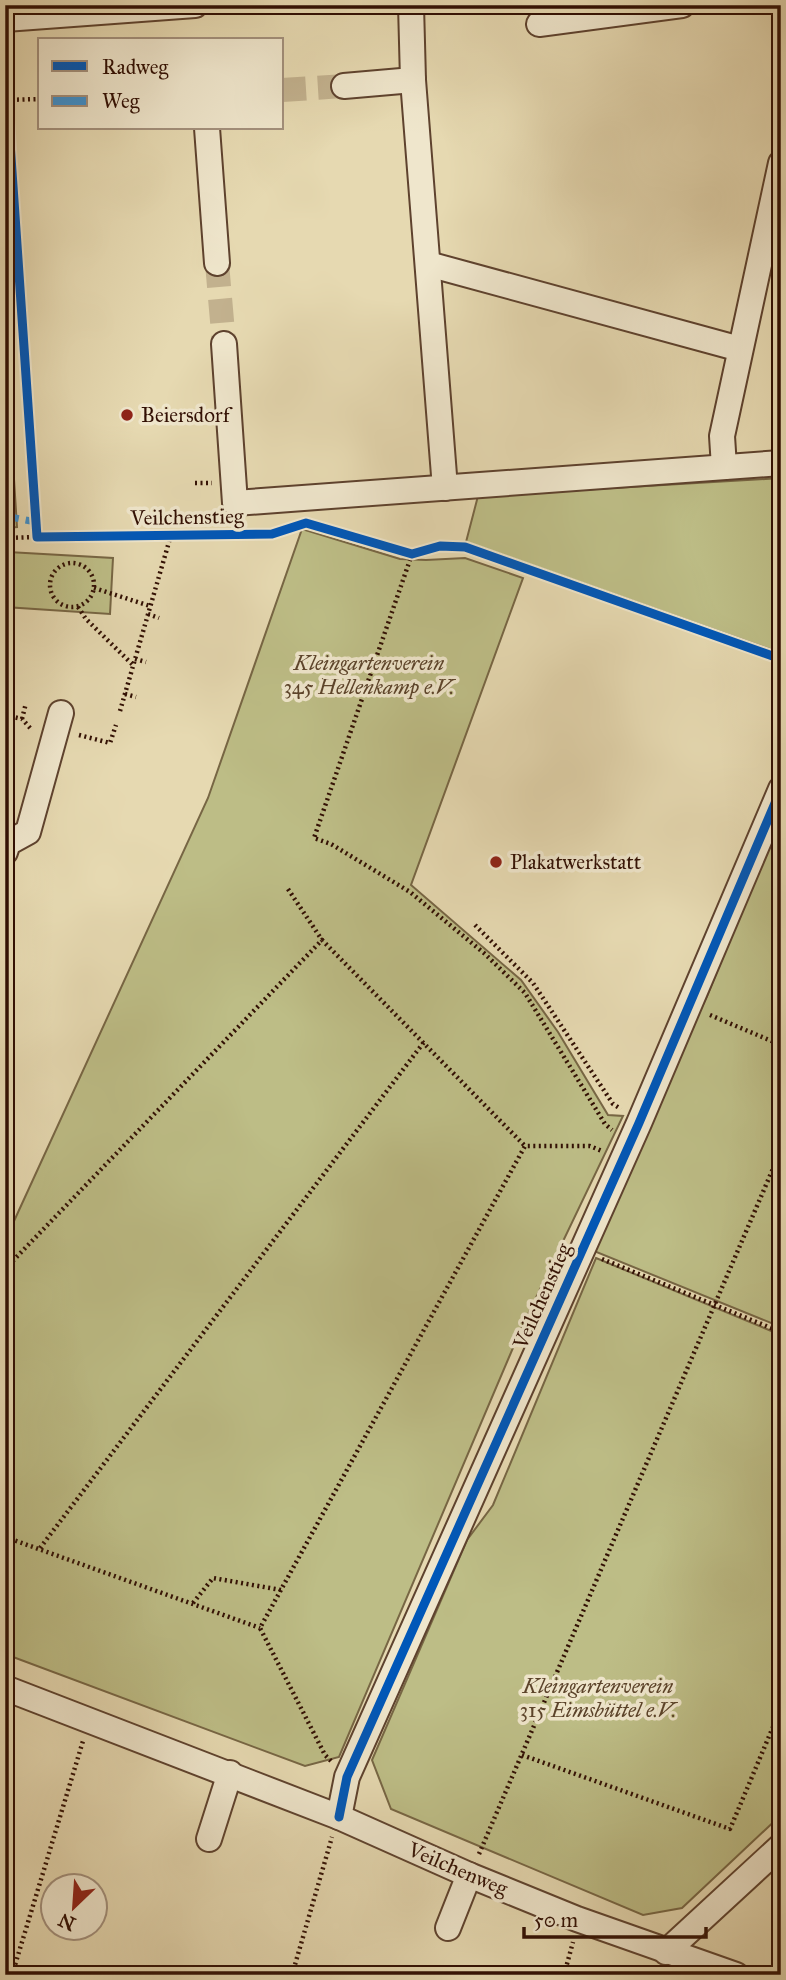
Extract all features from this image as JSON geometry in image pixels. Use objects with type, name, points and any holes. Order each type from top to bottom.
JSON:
[{"type":"street","points":[[13,14],[195,5]]},
{"type":"street","points":[[411,5],[413,80],[445,488]]},
{"type":"street","points":[[539,24],[682,5]]},
{"type":"street","points":[[344,86],[413,80]]},
{"type":"street","points":[[207,130],[217,263]]},
{"type":"street","points":[[724,467],[722,436],[781,163]]},
{"type":"street","points":[[428,264],[740,349]]},
{"type":"street","points":[[224,344],[234,503],[781,463]]},
{"type":"street","points":[[5,852],[8,843],[28,832],[61,713]]},
{"type":"street","name":"Veilchenstieg","points":[[339,1817],[347,1777],[632,1139],[781,789]]},
{"type":"street","name":"Veilchenweg","points":[[5,1688],[230,1773],[578,1919],[736,1975]]},
{"type":"street","points":[[209,1839],[230,1773]]},
{"type":"street","points":[[666,1952],[781,1846]]},
{"type":"street","points":[[448,1928],[470,1875]]},
{"type":"path","points":[[5,69],[37,537]]},
{"type":"path","points":[[6,100],[38,99]]},
{"type":"path","points":[[120,711],[171,535]]},
{"type":"path","points":[[412,554],[314,838],[331,844],[410,892],[485,954],[525,993],[605,1124],[616,1133],[632,1139]]},
{"type":"path","points":[[66,564],[83,565],[94,579],[94,588],[86,603],[69,608],[54,599],[50,591],[52,574],[66,564]]},
{"type":"path","points":[[94,588],[150,606]]},
{"type":"path","points":[[78,607],[86,619],[134,662],[146,662]]},
{"type":"path","points":[[148,614],[159,618]]},
{"type":"path","points":[[125,694],[136,697]]},
{"type":"path","points":[[22,719],[26,703]]},
{"type":"path","points":[[288,889],[322,940],[525,1146],[590,1146],[632,1139]]},
{"type":"path","points":[[475,925],[533,983],[613,1104],[632,1139]]},
{"type":"path","points":[[5,1269],[322,940]]},
{"type":"path","points":[[689,1006],[781,1045]]},
{"type":"path","points":[[40,1548],[424,1042]]},
{"type":"path","points":[[260,1628],[525,1146]]},
{"type":"path","points":[[470,1875],[781,1150]]},
{"type":"path","points":[[582,1250],[781,1332]]},
{"type":"path","points":[[5,1537],[260,1628],[325,1755],[347,1777]]},
{"type":"path","points":[[193,1603],[214,1578],[281,1590]]},
{"type":"path","points":[[522,1755],[730,1829],[781,1708]]},
{"type":"path","points":[[12,1975],[89,1721]]},
{"type":"path","points":[[292,1975],[339,1817]]},
{"type":"path","points":[[564,1975],[578,1919]]},
{"type":"green space","points":[[5,336],[17,527],[5,528]]},
{"type":"green space","points":[[781,478],[781,653],[466,542],[478,496]]},
{"type":"green space","name":"Kleingartenverein 345 Hellenkamp e.V.","points":[[302,529],[400,559],[465,558],[523,578],[411,885],[521,980],[558,1032],[608,1115],[623,1116],[521,1329],[339,1757],[305,1766],[5,1654],[5,1231],[9,1232],[208,798]]},
{"type":"green space","points":[[8,552],[113,558],[110,614],[5,607]]},
{"type":"green space","points":[[781,816],[781,1327],[589,1249],[707,996]]},
{"type":"green space","name":"Kleingartenverein 315 Eimsbüttel e.V.","points":[[596,1258],[781,1335],[781,1815],[682,1908],[643,1915],[391,1809],[372,1760],[467,1540],[493,1505]]},
{"type":"tunnel","points":[[284,90],[344,86]]},
{"type":"tunnel","points":[[217,263],[224,344]]},
{"type":"marked path","points":[[5,516],[36,522]]},
{"type":"cycle path","points":[[5,69],[37,537],[272,534],[306,523],[412,554],[440,546],[465,547],[781,659]]},
{"type":"cycle path","points":[[339,1817],[347,1777],[639,1123],[781,789]]},
{"type":"place","name":"Beiersdorf","points":[[127,415]]},
{"type":"place","name":"Plakatwerkstatt","points":[[496,862]]}]
